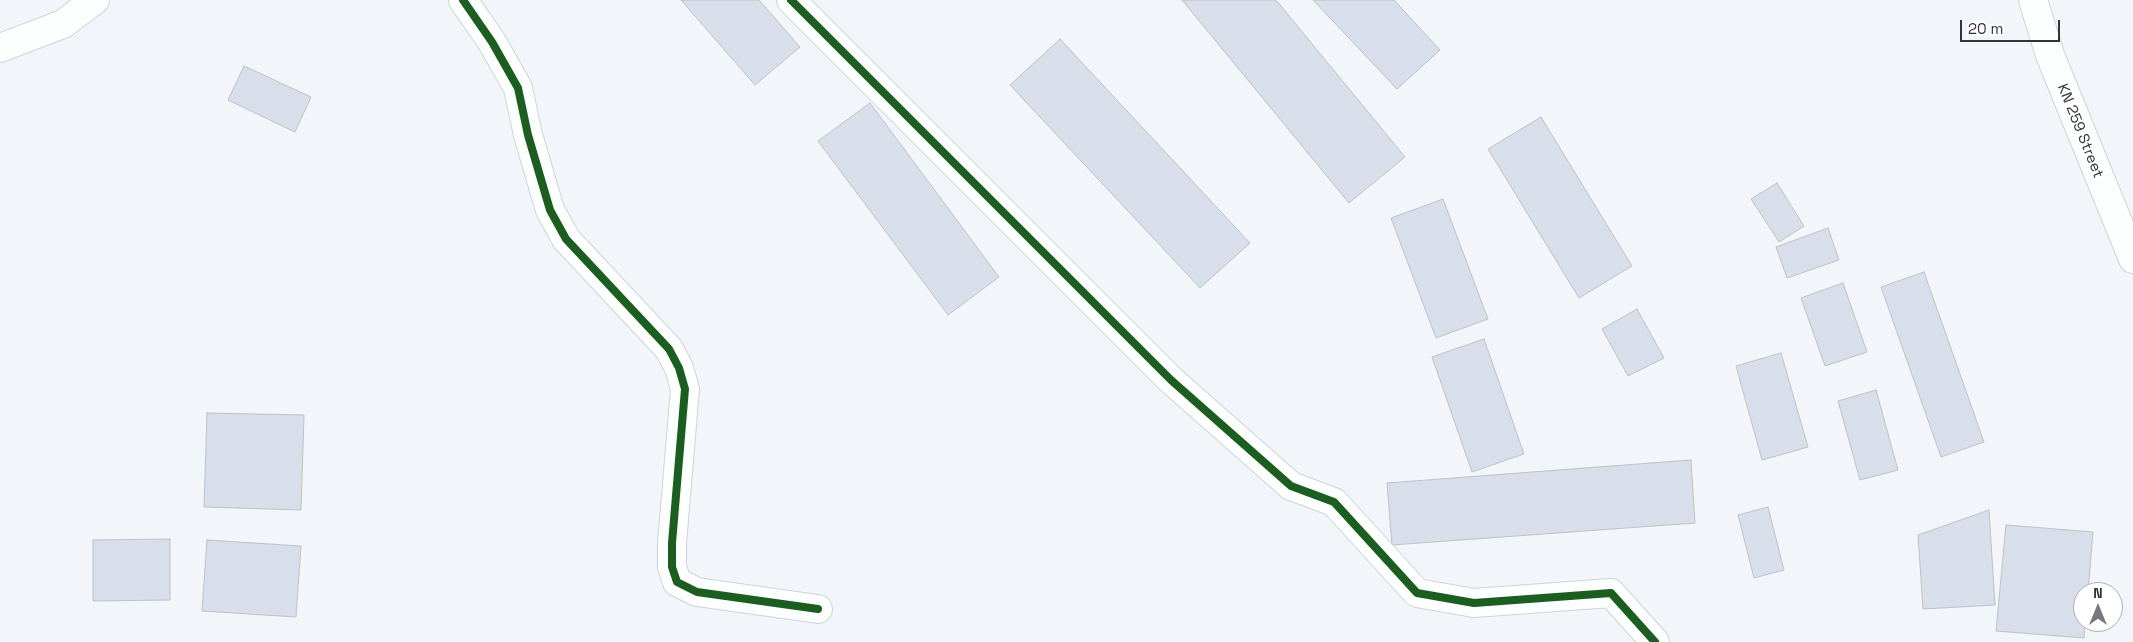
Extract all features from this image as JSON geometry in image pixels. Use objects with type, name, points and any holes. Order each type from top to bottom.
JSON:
[{"type":"street","points":[[0,48],[63,24],[95,0]]},
{"type":"street","points":[[463,0],[492,42],[518,88],[528,135],[550,210],[566,239],[670,350],[679,368],[685,388],[672,543],[672,567],[677,582],[697,592],[818,609]]},
{"type":"street","points":[[791,0],[1171,380],[1291,486],[1334,502],[1417,593],[1474,603],[1611,593],[1654,642]]},
{"type":"street","name":"KN 259 Street","points":[[2034,0],[2050,55],[2133,259]]},
{"type":"building","points":[[681,0],[759,0],[800,47],[755,85]]},
{"type":"building","points":[[1182,0],[1276,0],[1405,157],[1349,203]]},
{"type":"building","points":[[1313,0],[1394,0],[1440,50],[1397,89]]},
{"type":"building","points":[[1060,39],[1250,243],[1200,288],[1010,85]]},
{"type":"building","points":[[244,66],[311,97],[295,132],[228,100]]},
{"type":"building","points":[[870,103],[999,277],[948,315],[818,141]]},
{"type":"building","points":[[1541,117],[1632,266],[1579,298],[1488,149]]},
{"type":"building","points":[[1777,183],[1804,226],[1779,242],[1751,199]]},
{"type":"building","points":[[1443,199],[1488,319],[1436,338],[1391,218]]},
{"type":"building","points":[[1828,228],[1839,260],[1787,278],[1776,247]]},
{"type":"building","points":[[1924,272],[1984,442],[1941,457],[1881,287]]},
{"type":"building","points":[[1843,283],[1867,352],[1825,366],[1801,298]]},
{"type":"building","points":[[1637,309],[1664,358],[1628,376],[1602,329]]},
{"type":"building","points":[[1484,339],[1524,454],[1472,472],[1432,357]]},
{"type":"building","points":[[1781,353],[1808,447],[1762,460],[1736,366]]},
{"type":"building","points":[[1876,390],[1898,470],[1860,480],[1838,401]]},
{"type":"building","points":[[207,413],[304,415],[301,510],[204,507]]},
{"type":"building","points":[[1691,460],[1695,523],[1392,545],[1387,483]]},
{"type":"building","points":[[1768,507],[1784,570],[1754,578],[1738,515]]},
{"type":"building","points":[[1989,510],[1995,605],[1923,609],[1918,535]]},
{"type":"building","points":[[2006,525],[2093,532],[2089,582],[2073,582],[2073,632],[2084,632],[2084,638],[1996,631]]},
{"type":"building","points":[[170,539],[170,600],[93,601],[93,540]]},
{"type":"building","points":[[207,540],[301,546],[296,617],[202,611]]},
{"type":"cycle path","points":[[463,0],[492,42],[518,88],[528,135],[550,210],[566,239],[669,349],[679,368],[685,389],[672,543],[672,567],[677,582],[697,592],[818,609]]},
{"type":"cycle path","points":[[791,0],[1171,380],[1291,486],[1334,502],[1417,593],[1474,603],[1611,593],[1655,642]]}]
